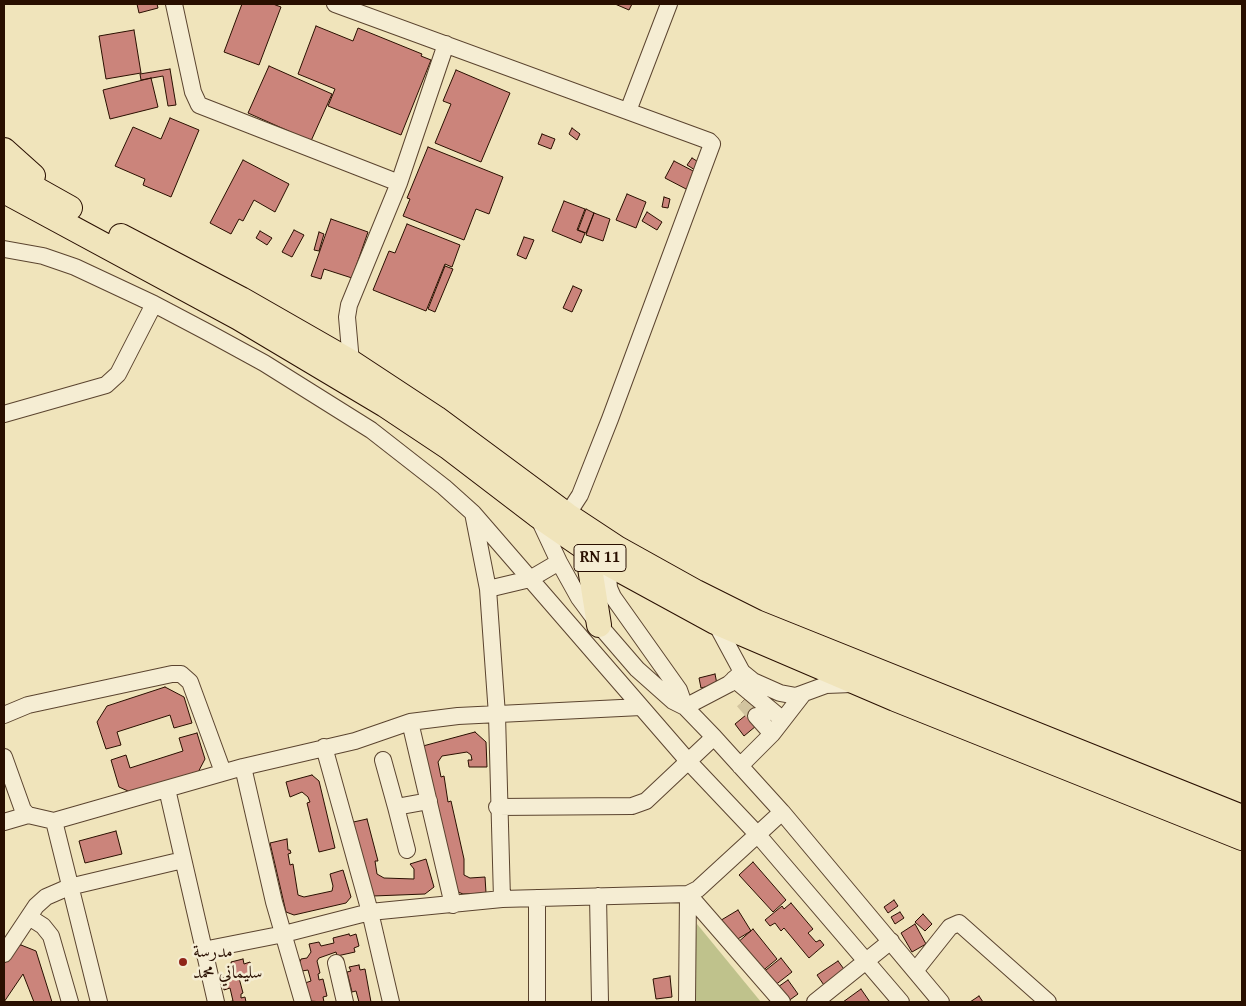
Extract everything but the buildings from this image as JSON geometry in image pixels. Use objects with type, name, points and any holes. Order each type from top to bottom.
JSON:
[{"type":"highway","points":[[4,150],[83,216]]},
{"type":"highway","name":"RN 11","points":[[4,171],[83,216],[241,299],[351,362],[436,418],[568,515],[642,563],[756,622],[1242,817]]},
{"type":"highway","name":"RN 11","points":[[4,190],[239,318],[385,405],[456,452],[537,515],[608,563],[715,622],[859,684],[1242,838]]},
{"type":"highway","points":[[4,209],[155,272]]},
{"type":"highway","points":[[587,549],[599,625]]},
{"type":"street","points":[[174,4],[190,80],[199,105],[398,183]]},
{"type":"street","points":[[336,4],[709,141],[712,147],[675,240],[610,419],[580,495],[568,515]]},
{"type":"street","points":[[628,111],[668,4]]},
{"type":"street","points":[[351,362],[347,317],[349,305],[398,183],[446,44]]},
{"type":"street","points":[[4,249],[44,256],[75,267],[154,304],[264,364],[371,430],[444,487],[473,513],[688,761],[758,835],[902,1002]]},
{"type":"street","points":[[4,414],[91,391],[106,385],[118,374],[154,304]]},
{"type":"street","points":[[473,513],[488,589],[496,715],[497,807],[502,899]]},
{"type":"street","points":[[537,515],[559,562],[579,598],[599,625],[637,669],[673,701],[684,707],[714,737],[782,812],[941,1002]]},
{"type":"street","points":[[488,589],[530,579],[559,562]]},
{"type":"street","points":[[608,563],[608,584],[612,597],[679,690],[684,707]]},
{"type":"street","points":[[715,622],[743,701]]},
{"type":"street","points":[[4,715],[28,706],[172,674],[181,674],[190,682],[223,772]]},
{"type":"street","points":[[684,707],[735,678],[753,681],[780,693],[796,696],[826,685],[859,684]]},
{"type":"street","points":[[735,678],[783,720]]},
{"type":"street","points":[[740,766],[772,734],[803,694]]},
{"type":"street","points":[[4,822],[28,815],[54,821],[223,772],[354,741],[410,722],[458,716],[641,707]]},
{"type":"street","points":[[756,716],[772,734]]},
{"type":"street","points":[[410,722],[453,905]]},
{"type":"street","points":[[497,807],[632,806],[646,801],[714,737]]},
{"type":"street","points":[[324,747],[370,912],[391,1002]]},
{"type":"street","points":[[4,756],[21,808],[28,815]]},
{"type":"street","points":[[383,760],[407,850]]},
{"type":"street","points":[[243,767],[274,902],[303,1002]]},
{"type":"street","points":[[167,789],[216,1002]]},
{"type":"street","points":[[396,807],[429,802]]},
{"type":"street","points":[[203,950],[284,934],[370,912],[502,899],[688,894],[698,889],[782,812]]},
{"type":"street","points":[[54,821],[99,1002]]},
{"type":"street","points":[[4,954],[29,917],[46,897],[69,887],[183,860]]},
{"type":"street","points":[[687,1002],[688,894]]},
{"type":"street","points":[[688,894],[782,1002]]},
{"type":"street","points":[[598,896],[600,1002]]},
{"type":"street","points":[[537,898],[537,1002]]},
{"type":"street","points":[[29,917],[43,926],[51,936],[70,1002]]},
{"type":"street","points":[[915,971],[950,927],[959,923],[1048,1002]]},
{"type":"street","points":[[815,1002],[891,941]]},
{"type":"street","points":[[336,963],[345,1002]]},
{"type":"green space","points":[[697,924],[761,1002],[691,1002]]},
{"type":"tunnel","points":[[743,701],[756,716]]},
{"type":"place","name":"مدرسة سليماني محمد","points":[[183,962]]}]
